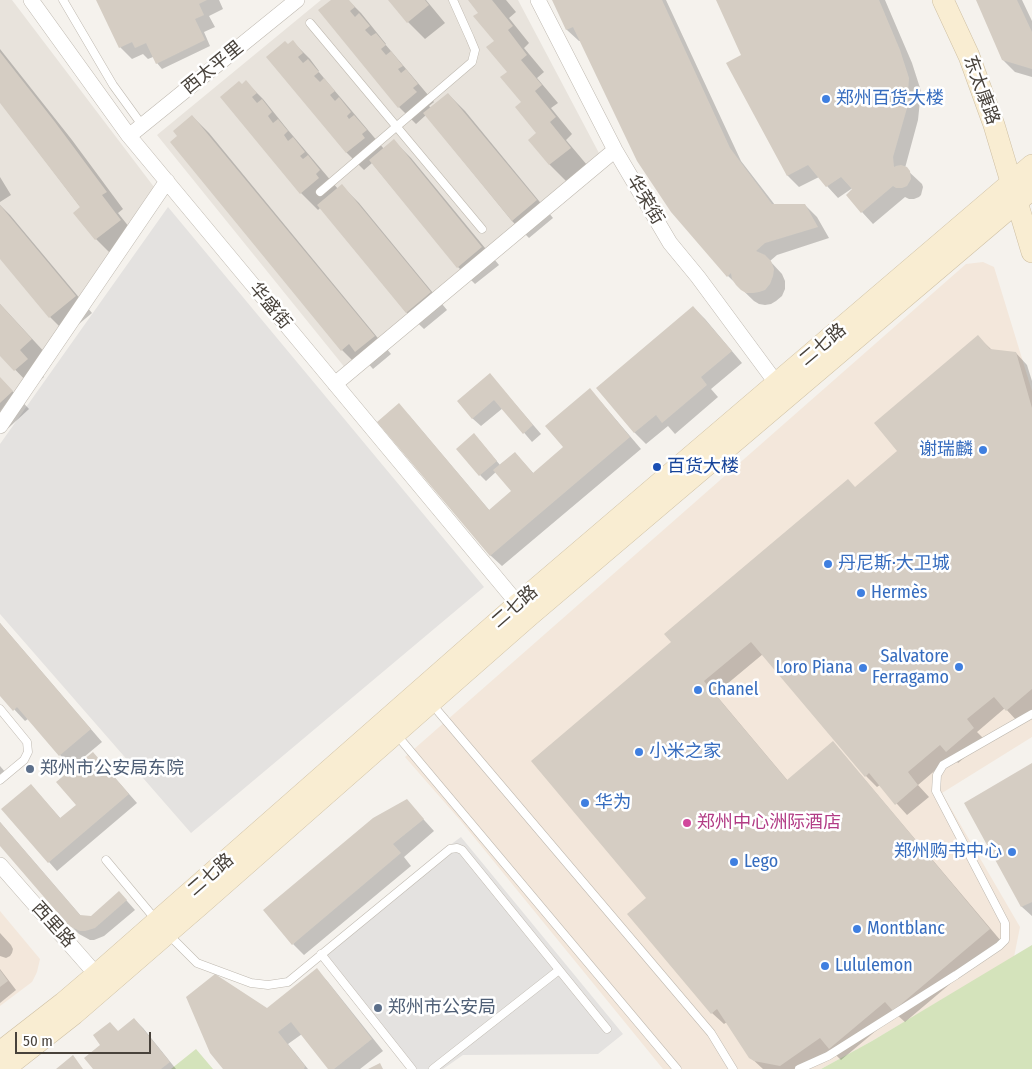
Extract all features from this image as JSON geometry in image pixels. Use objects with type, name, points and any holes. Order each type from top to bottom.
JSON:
[{"type":"main road","name":"东太康路","points":[[943,0],[969,56],[1020,191],[1032,252]]},
{"type":"main road","name":"二七路","points":[[4,1069],[74,1014],[102,980],[396,734],[529,616],[1020,191],[1032,166]]},
{"type":"main road","name":"二七路","points":[[162,928],[518,604],[777,384],[1020,191]]},
{"type":"main road","name":"二七路","points":[[0,1052],[63,1003],[102,980]]},
{"type":"street","name":"华盛街","points":[[31,0],[129,136],[518,604]]},
{"type":"street","name":"西太平里","points":[[129,136],[297,0]]},
{"type":"street","name":"华荣街","points":[[538,0],[615,150],[670,243],[698,277],[777,384]]},
{"type":"street","points":[[335,384],[615,150]]},
{"type":"street","points":[[0,426],[167,181]]},
{"type":"street","name":"西里路","points":[[0,865],[102,980]]},
{"type":"lane","points":[[64,0],[112,85],[142,125]]},
{"type":"lane","points":[[320,192],[472,62],[475,50],[454,0]]},
{"type":"lane","points":[[310,23],[482,229]]},
{"type":"lane","points":[[431,703],[711,1033],[733,1069]]},
{"type":"lane","points":[[0,710],[27,742],[28,752],[24,760],[0,780]]},
{"type":"lane","points":[[799,1069],[828,1056],[956,976],[1005,940],[1005,923],[936,791],[937,775],[943,765],[1032,714]]},
{"type":"lane","points":[[396,734],[678,1069]]},
{"type":"lane","points":[[106,860],[162,928],[197,963],[268,986],[288,982],[450,849],[458,848],[462,850],[607,1029]]},
{"type":"lane","points":[[321,954],[412,1069]]},
{"type":"lane","points":[[433,1069],[559,970]]},
{"type":"shaded area","points":[[0,0],[12,0],[154,187],[0,411]]},
{"type":"shaded area","points":[[321,0],[518,0],[600,155],[346,369],[157,135]]},
{"type":"shaded area","points":[[168,207],[484,587],[191,833],[0,614],[0,444]]},
{"type":"shaded area","name":"丹尼斯·大卫城","points":[[983,262],[994,267],[1032,391],[1032,737],[942,793],[1020,927],[1014,957],[821,1069],[663,1069],[460,820],[405,757],[966,264]]},
{"type":"shaded area","points":[[461,837],[623,1034],[598,1054],[463,1055],[443,1069],[407,1069],[316,954]]},
{"type":"shaded area","points":[[0,911],[40,959],[32,982],[0,1006]]},
{"type":"green space","points":[[1032,945],[1032,1069],[821,1069],[872,1041]]},
{"type":"green space","points":[[196,1049],[213,1069],[171,1069]]},
{"type":"building","points":[[96,0],[207,0],[199,4],[204,15],[195,19],[205,40],[156,64],[146,43],[135,48],[132,42],[119,48]]},
{"type":"building","points":[[331,0],[349,0],[355,7],[350,11],[355,17],[359,13],[370,26],[365,30],[371,36],[376,33],[386,45],[381,49],[386,55],[391,51],[403,66],[398,69],[401,73],[406,69],[418,84],[413,88],[417,92],[398,108],[318,10]]},
{"type":"building","points":[[388,0],[425,0],[429,5],[407,23]]},
{"type":"building","points":[[468,0],[492,0],[513,26],[508,30],[527,55],[521,60],[542,85],[535,91],[556,117],[550,122],[571,148],[549,165],[528,140],[536,133],[515,107],[521,102],[500,77],[507,72],[486,47],[494,41],[473,16],[478,13]]},
{"type":"building","points":[[552,0],[662,0],[730,148],[772,204],[805,204],[818,227],[765,243],[756,251],[765,255],[771,261],[774,269],[770,284],[765,290],[746,293],[741,290],[732,279],[731,273],[727,277],[671,212],[637,161],[573,27],[566,30]]},
{"type":"building","name":"郑州百货大楼","points":[[716,0],[879,0],[900,50],[909,78],[907,108],[893,157],[894,167],[901,165],[907,167],[910,171],[911,179],[907,186],[896,188],[893,186],[861,213],[846,195],[852,189],[841,177],[826,187],[808,165],[787,176],[726,63],[741,55]]},
{"type":"building","points":[[976,0],[1017,0],[1032,32],[1032,69],[1002,60]]},
{"type":"building","points":[[293,40],[303,53],[298,57],[303,63],[308,59],[319,72],[314,76],[320,82],[324,78],[335,91],[330,95],[335,101],[339,97],[351,112],[347,116],[349,119],[354,115],[367,130],[362,134],[365,138],[346,153],[266,57],[285,41],[288,44]]},
{"type":"building","points":[[0,52],[107,192],[102,195],[121,220],[95,240],[73,213],[80,207],[0,103]]},
{"type":"building","points":[[246,80],[257,93],[252,97],[257,103],[262,99],[272,112],[268,116],[273,123],[278,119],[288,131],[284,135],[288,141],[293,137],[305,152],[300,156],[303,159],[308,155],[320,170],[316,174],[319,178],[300,194],[220,97],[239,81],[242,84]]},
{"type":"building","points":[[448,93],[537,200],[512,221],[423,113]]},
{"type":"building","points":[[192,115],[375,336],[355,352],[349,344],[341,351],[170,142],[177,136],[173,131]]},
{"type":"building","points":[[394,139],[482,247],[457,268],[369,160]]},
{"type":"building","points":[[342,184],[431,292],[406,313],[317,205]]},
{"type":"building","points":[[0,205],[76,296],[49,318],[0,259]]},
{"type":"building","points":[[0,304],[32,339],[20,350],[28,359],[14,371],[0,356]]},
{"type":"building","points":[[693,306],[732,351],[701,377],[707,385],[662,423],[656,415],[634,433],[596,388]]},
{"type":"building","name":"丹尼斯·大卫城","points":[[978,335],[990,349],[1016,352],[1032,408],[1032,689],[1006,711],[994,697],[967,719],[974,728],[946,752],[940,745],[908,772],[918,785],[895,805],[869,773],[865,777],[751,642],[704,681],[787,780],[833,741],[990,929],[893,1011],[885,1002],[829,1049],[820,1038],[780,1066],[754,1061],[749,1058],[717,1009],[711,1014],[627,914],[646,898],[531,761],[671,642],[664,634],[848,479],[855,487],[897,451],[874,423]]},
{"type":"building","points":[[490,373],[533,425],[523,434],[494,400],[472,419],[457,401]]},
{"type":"building","points":[[0,377],[13,391],[0,403]]},
{"type":"building","points":[[590,388],[630,437],[490,556],[377,422],[399,403],[489,510],[511,491],[493,470],[515,452],[533,473],[563,447],[545,426]]},
{"type":"building","points":[[474,433],[497,461],[479,476],[456,449]]},
{"type":"building","points":[[0,623],[91,729],[59,756],[17,707],[13,711],[0,696]]},
{"type":"building","points":[[93,752],[129,794],[48,863],[1,809],[31,784],[60,818],[76,805],[56,782]]},
{"type":"building","name":"郑州购书中心","points":[[1032,763],[1032,902],[1021,907],[964,803]]},
{"type":"building","points":[[407,799],[424,819],[393,844],[401,853],[292,945],[263,910],[373,818]]},
{"type":"building","points":[[0,822],[80,915],[91,916],[119,891],[127,900],[95,928],[80,931],[69,926],[0,846]]},
{"type":"building","points":[[317,968],[372,1039],[334,1069],[328,1069],[291,1022],[278,1032],[305,1066],[304,1069],[223,1069],[210,1053],[186,997],[215,974],[267,1008]]},
{"type":"building","points":[[0,970],[8,981],[0,987]]},
{"type":"building","points":[[134,1018],[170,1062],[161,1069],[93,1069],[84,1058],[100,1045],[93,1035],[110,1022],[118,1031]]},
{"type":"building","points":[[73,1055],[83,1069],[56,1069]]},
{"type":"building","points":[[380,1063],[383,1069],[368,1069]]},
{"type":"place","name":"郑州百货大楼","points":[[826,99]]},
{"type":"place","name":"谢瑞麟","points":[[983,450]]},
{"type":"place","name":"百货大楼","points":[[657,467]]},
{"type":"place","name":"丹尼斯·大卫城","points":[[828,564]]},
{"type":"place","name":"Hermès","points":[[861,593]]},
{"type":"place","name":"Salvatore Ferragamo","points":[[959,667]]},
{"type":"place","name":"Loro Piana","points":[[863,668]]},
{"type":"place","name":"Chanel","points":[[698,690]]},
{"type":"place","name":"小米之家","points":[[639,752]]},
{"type":"place","name":"郑州市公安局东院","points":[[30,769]]},
{"type":"place","name":"华为","points":[[585,803]]},
{"type":"place","name":"郑州中心洲际酒店","points":[[687,823]]},
{"type":"place","name":"郑州购书中心","points":[[1012,852]]},
{"type":"place","name":"Lego","points":[[734,862]]},
{"type":"place","name":"Montblanc","points":[[857,929]]},
{"type":"place","name":"Lululemon","points":[[825,966]]},
{"type":"place","name":"郑州市公安局","points":[[378,1008]]}]
